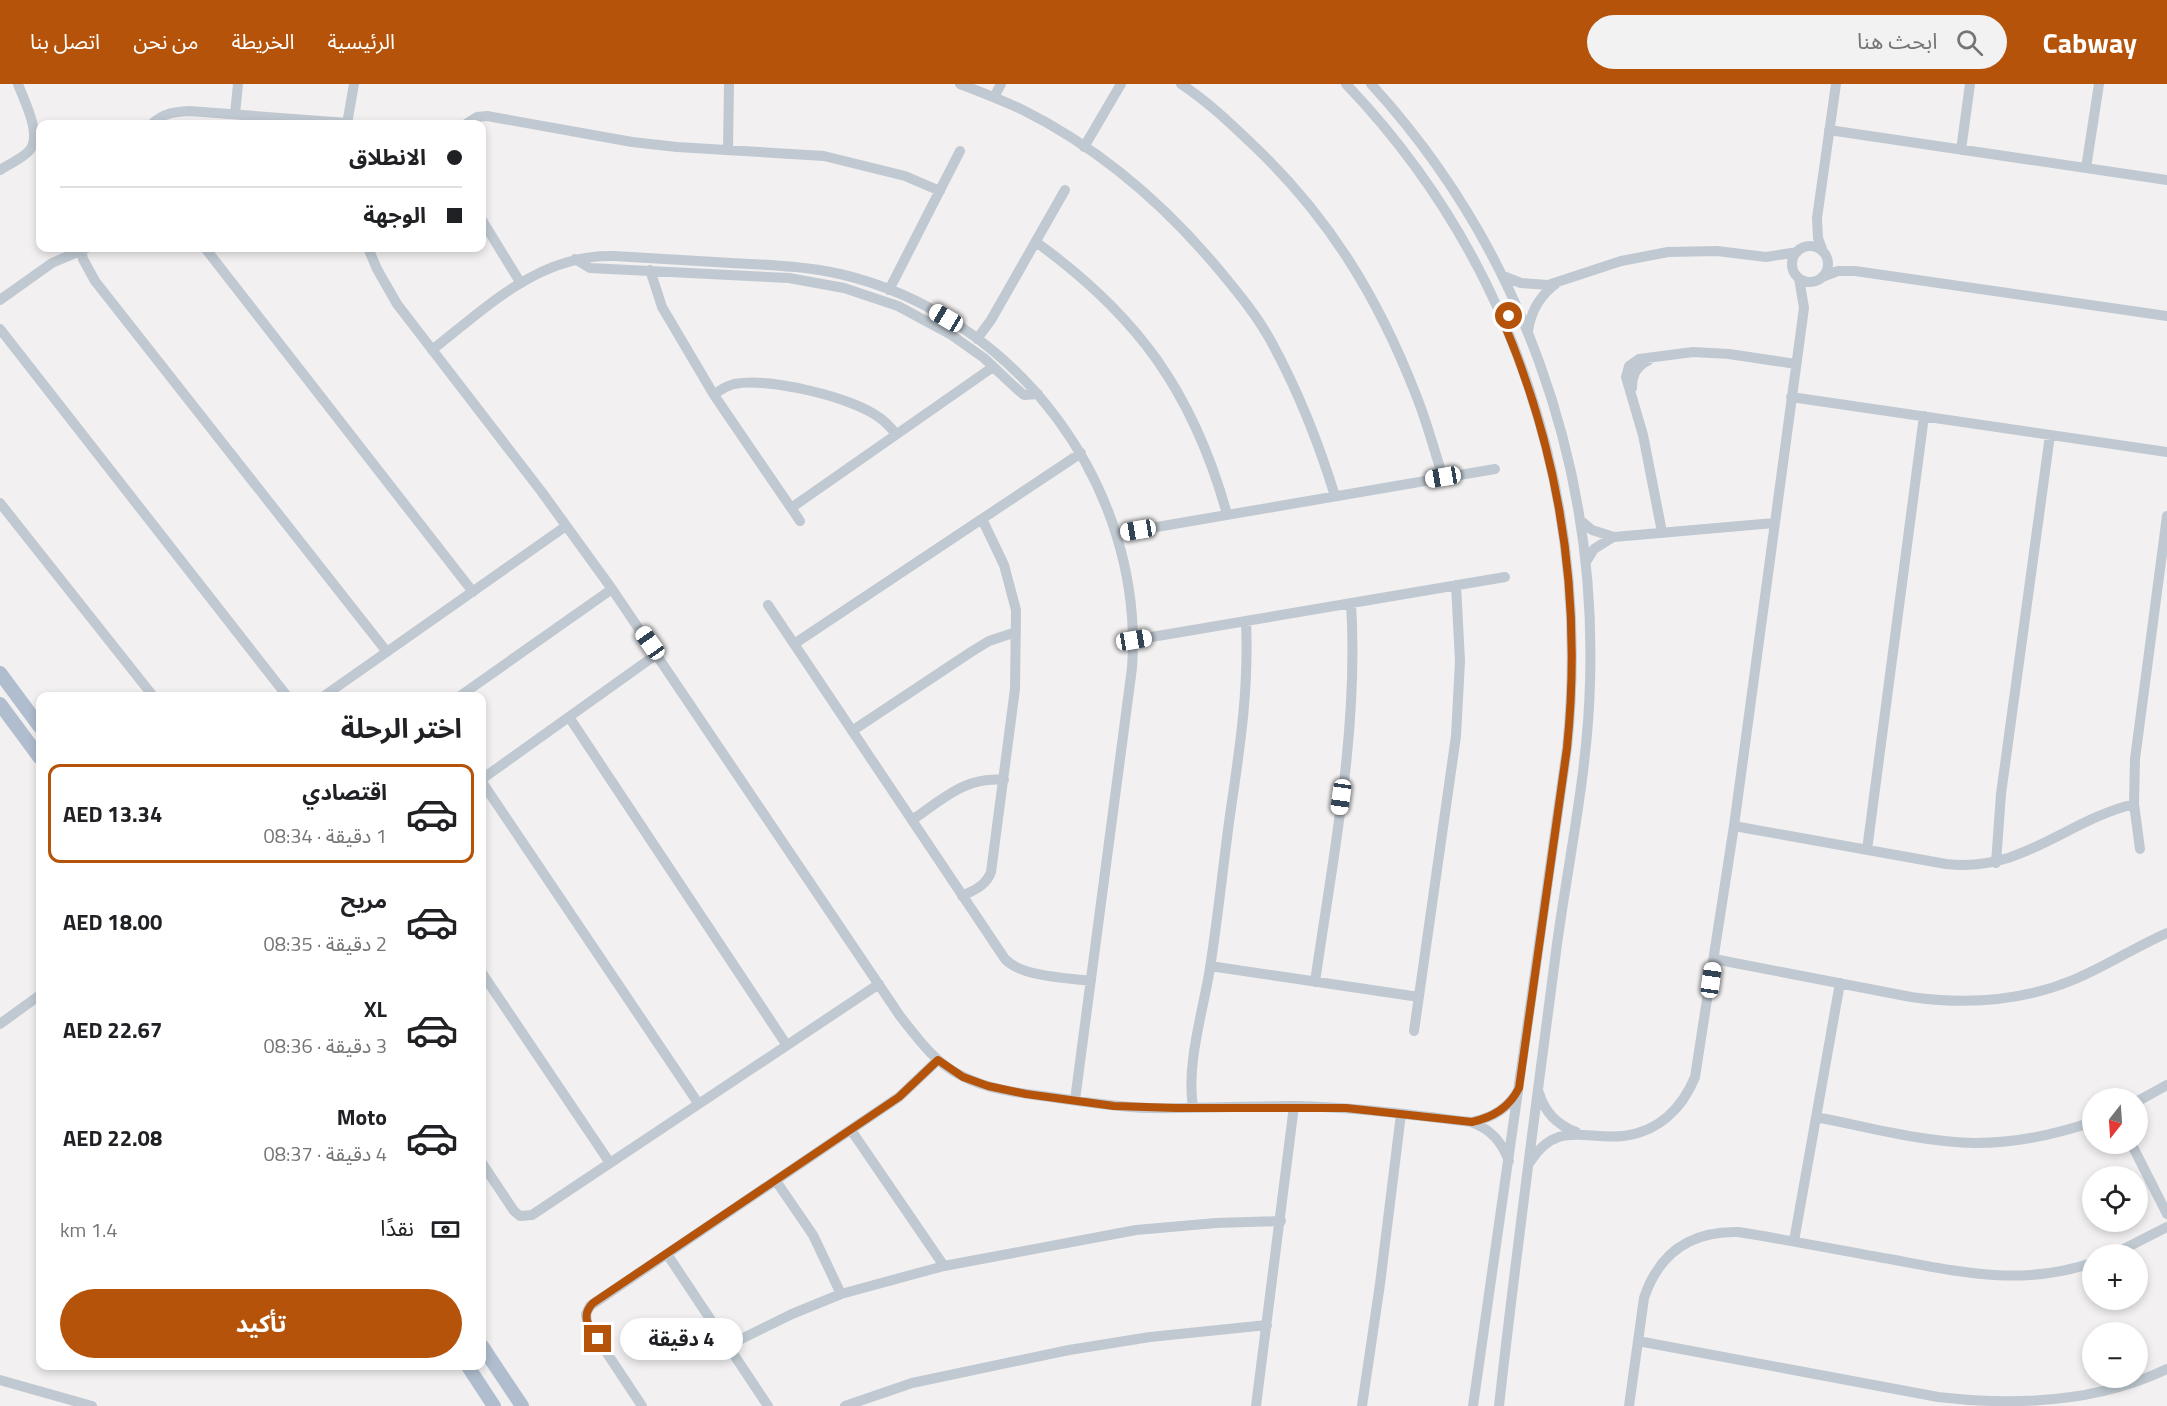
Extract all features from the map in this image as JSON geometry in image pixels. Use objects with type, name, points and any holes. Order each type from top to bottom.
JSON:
[{"type":"main road","points":[[0,673],[36,722]]},
{"type":"main road","points":[[0,704],[36,753]]},
{"type":"main road","points":[[486,1352],[522,1406]]},
{"type":"main road","points":[[470,1370],[494,1406]]},
{"type":"street","points":[[0,170],[28,152],[34,144],[35,132],[18,84]]},
{"type":"street","points":[[235,114],[238,84]]},
{"type":"street","points":[[349,120],[354,84]]},
{"type":"street","points":[[728,149],[729,84]]},
{"type":"street","points":[[960,84],[994,97],[1041,120],[1084,147],[1136,185],[1203,251],[1254,314],[1272,343],[1314,432],[1335,496]]},
{"type":"street","points":[[994,97],[1001,84]]},
{"type":"street","points":[[1084,147],[1121,84]]},
{"type":"street","points":[[1181,84],[1221,115],[1271,162],[1300,193],[1347,254],[1396,345],[1417,396],[1443,477]]},
{"type":"street","points":[[1346,84],[1387,130],[1433,193],[1474,261],[1503,321],[1530,390],[1552,470],[1565,543],[1572,634],[1567,748],[1473,1406]]},
{"type":"street","points":[[1371,84],[1418,140],[1449,183],[1503,276],[1528,331],[1563,437],[1586,562],[1591,653],[1587,726],[1528,1164],[1499,1406]]},
{"type":"street","points":[[1803,308],[1827,269],[1818,238],[1817,218],[1836,84]]},
{"type":"street","points":[[1961,150],[1971,84]]},
{"type":"street","points":[[2086,168],[2098,84]]},
{"type":"street","points":[[156,120],[171,113],[189,111],[303,120]]},
{"type":"street","points":[[472,120],[487,116],[632,142],[677,147],[824,156],[905,176],[940,191]]},
{"type":"street","points":[[1829,130],[2167,180]]},
{"type":"street","points":[[890,290],[960,151]]},
{"type":"street","points":[[977,339],[992,320],[1065,190]]},
{"type":"street","points":[[1528,1164],[1535,1154],[1549,1142],[1567,1134],[1607,1136],[1636,1134],[1661,1122],[1682,1102],[1689,1090],[1698,1063],[1734,826],[1803,308],[1793,261],[1817,218]]},
{"type":"street","points":[[486,227],[520,282]]},
{"type":"street","points":[[1036,242],[1087,282],[1153,352],[1180,396],[1199,434],[1227,514]]},
{"type":"street","points":[[1503,276],[1530,284],[1557,283],[1621,261],[1668,252],[1709,251],[1766,257],[1814,247],[1855,270]]},
{"type":"street","points":[[0,300],[52,263],[75,252]]},
{"type":"street","points":[[84,252],[83,259],[95,281],[387,652]]},
{"type":"street","points":[[208,252],[473,592]]},
{"type":"street","points":[[370,252],[397,304],[612,590],[879,984],[922,1045],[938,1060],[963,1077],[988,1086],[1114,1106],[1346,1108],[1472,1122],[1480,1125],[1495,1137],[1506,1152],[1509,1161]]},
{"type":"street","points":[[432,350],[520,282],[553,266],[575,259],[590,256],[614,256],[791,266],[841,274],[890,290],[935,312],[977,339],[1010,365],[1038,394],[1064,426],[1081,453],[1103,497],[1116,534],[1132,609],[1134,640],[1075,1100]]},
{"type":"street","points":[[1766,257],[1810,282],[1838,272],[1855,270],[2167,316]]},
{"type":"street","points":[[575,259],[590,267],[789,278],[844,288],[880,299],[915,314],[972,349],[1024,394],[1038,394]]},
{"type":"street","points":[[650,270],[662,307],[714,395],[800,521]]},
{"type":"street","points":[[1528,331],[1539,300],[1557,283]]},
{"type":"street","points":[[1503,321],[1509,316],[1516,319],[1530,351],[1538,357]]},
{"type":"street","points":[[0,329],[284,692]]},
{"type":"street","points":[[1662,532],[1648,456],[1633,397],[1632,379],[1636,370],[1643,363],[1657,356],[1693,352],[1712,352],[1796,364]]},
{"type":"street","points":[[791,508],[993,367]]},
{"type":"street","points":[[714,395],[723,388],[744,383],[810,391],[836,398],[880,417],[896,434]]},
{"type":"street","points":[[1791,397],[2167,452]]},
{"type":"street","points":[[1867,850],[1924,417]]},
{"type":"street","points":[[1996,863],[2000,802],[2050,435]]},
{"type":"street","points":[[794,644],[1081,453]]},
{"type":"street","points":[[1116,534],[1495,469]]},
{"type":"street","points":[[0,503],[150,692]]},
{"type":"street","points":[[2140,849],[2133,804],[2134,766],[2167,516]]},
{"type":"street","points":[[962,896],[981,886],[989,877],[1016,689],[1016,610],[1001,557],[982,519]]},
{"type":"street","points":[[1580,520],[1592,530],[1614,537]]},
{"type":"street","points":[[1586,562],[1600,544],[1614,537],[1774,523]]},
{"type":"street","points":[[330,692],[566,526]]},
{"type":"street","points":[[1134,640],[1505,577]]},
{"type":"street","points":[[1414,1031],[1456,736],[1460,661],[1456,585]]},
{"type":"street","points":[[465,692],[612,590]]},
{"type":"street","points":[[1315,982],[1350,735],[1354,669],[1351,603]]},
{"type":"street","points":[[768,605],[999,952],[1011,965],[1026,971],[1091,981]]},
{"type":"street","points":[[1193,1107],[1191,1090],[1193,1069],[1244,726],[1247,674],[1246,621]]},
{"type":"street","points":[[852,731],[980,646],[1004,634],[1016,632]]},
{"type":"street","points":[[486,777],[657,654]]},
{"type":"street","points":[[568,717],[786,1044]]},
{"type":"street","points":[[912,820],[972,781],[991,778],[1004,780]]},
{"type":"street","points":[[486,786],[698,1103]]},
{"type":"street","points":[[1734,826],[1957,865],[1996,863],[2028,851],[2106,813],[2133,804]]},
{"type":"street","points":[[1714,959],[1942,1001],[1968,1002],[2003,1000],[2048,990],[2075,980],[2166,935]]},
{"type":"street","points":[[1210,966],[1419,997]]},
{"type":"street","points":[[486,979],[610,1163]]},
{"type":"street","points":[[1794,1241],[1840,983]]},
{"type":"street","points":[[486,1169],[514,1210],[520,1215],[528,1216],[879,984]]},
{"type":"street","points":[[0,1024],[36,998]]},
{"type":"street","points":[[642,1406],[587,1323],[586,1314],[593,1303],[899,1097],[938,1060]]},
{"type":"street","points":[[2148,1095],[2167,1085]]},
{"type":"street","points":[[1472,1122],[1489,1118],[1504,1109],[1519,1088]]},
{"type":"street","points":[[1538,1090],[1542,1102],[1557,1122],[1579,1134]]},
{"type":"street","points":[[1256,1406],[1294,1106]]},
{"type":"street","points":[[1362,1406],[1401,1114]]},
{"type":"street","points":[[1816,1117],[1935,1139],[1973,1143],[2030,1139],[2082,1125]]},
{"type":"street","points":[[851,1130],[944,1266]]},
{"type":"street","points":[[2137,1154],[2167,1214]]},
{"type":"street","points":[[776,1181],[813,1235],[841,1294]]},
{"type":"street","points":[[729,1346],[792,1314],[841,1294],[944,1266],[1145,1229],[1215,1223],[1281,1221]]},
{"type":"street","points":[[2134,1244],[2167,1227]]},
{"type":"street","points":[[1629,1406],[1644,1298],[1649,1283],[1666,1257],[1692,1239],[1722,1232],[1738,1232],[1968,1274],[1991,1276],[2037,1275],[2082,1265]]},
{"type":"street","points":[[667,1254],[768,1406]]},
{"type":"street","points":[[845,1406],[912,1383],[1069,1350],[1150,1337],[1267,1325]]},
{"type":"street","points":[[1638,1341],[1938,1397],[1978,1401],[2024,1402],[2069,1398],[2125,1385],[2167,1369]]},
{"type":"street","points":[[0,1380],[92,1406]]},
{"type":"route","points":[[598,1339],[586,1318],[587,1310],[593,1303],[899,1097],[938,1060],[963,1077],[988,1086],[1026,1094],[1114,1106],[1346,1108],[1472,1122],[1489,1118],[1504,1109],[1519,1088],[1544,898],[1567,748],[1572,643],[1570,590],[1558,496],[1539,417],[1503,321],[1509,316]]}]
